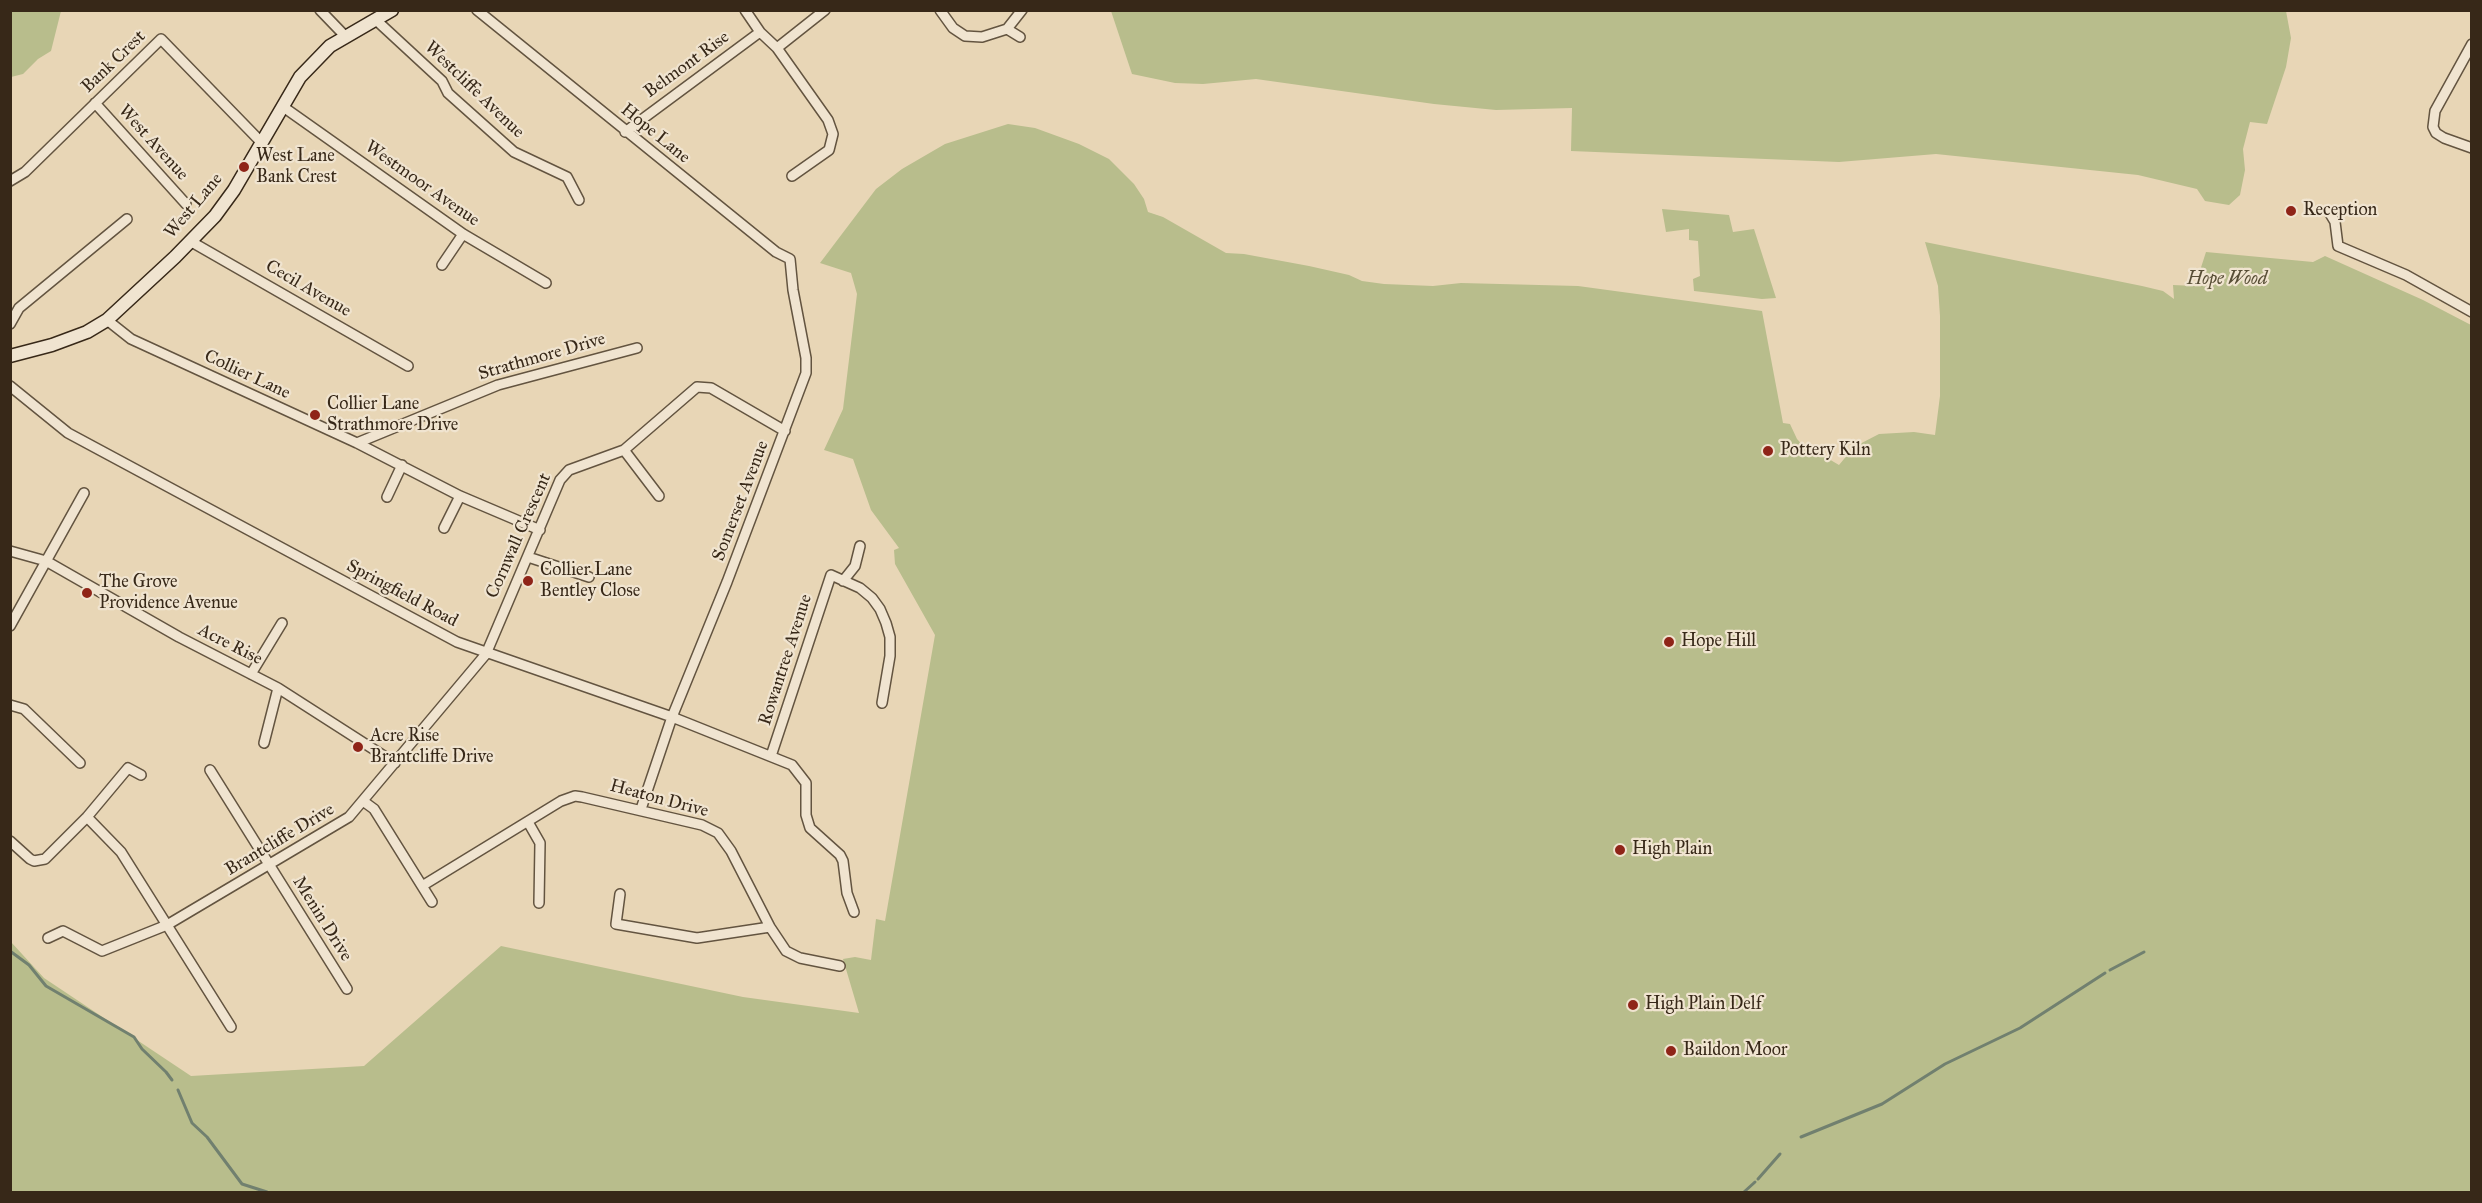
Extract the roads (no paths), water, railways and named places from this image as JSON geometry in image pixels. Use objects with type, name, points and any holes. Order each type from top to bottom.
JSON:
[{"type":"street","points":[[320,10],[346,37]]},
{"type":"street","name":"West Lane","points":[[10,356],[52,345],[87,332],[107,320],[215,216],[234,190],[300,77],[330,46],[392,10]]},
{"type":"street","name":"Hope Lane","points":[[477,10],[625,132],[776,252],[790,259],[793,290]]},
{"type":"street","points":[[745,10],[760,32],[777,48],[828,120],[833,134],[829,150],[792,176]]},
{"type":"street","points":[[777,48],[825,10]]},
{"type":"street","points":[[940,10],[953,28],[965,36],[982,38],[1007,29],[1022,10]]},
{"type":"street","name":"Westcliffe Avenue","points":[[375,20],[442,81],[448,93],[514,152],[567,177],[579,200]]},
{"type":"street","points":[[1007,29],[1020,37]]},
{"type":"street","name":"Belmont Rise","points":[[625,132],[760,32]]},
{"type":"street","name":"Bank Crest","points":[[10,181],[25,172],[161,39],[261,142]]},
{"type":"street","points":[[2472,44],[2434,111],[2433,127],[2436,133],[2444,138],[2472,148]]},
{"type":"street","name":"West Avenue","points":[[95,103],[186,204]]},
{"type":"street","name":"Westmoor Avenue","points":[[282,106],[463,234],[546,284]]},
{"type":"street","points":[[2329,212],[2335,222],[2338,246],[2406,275],[2472,312]]},
{"type":"street","points":[[10,324],[19,308],[127,219]]},
{"type":"street","points":[[442,265],[463,234]]},
{"type":"street","name":"Cecil Avenue","points":[[190,241],[408,366]]},
{"type":"street","name":"Somerset Avenue","points":[[641,809],[672,717],[727,582],[804,381],[807,366],[793,290]]},
{"type":"street","name":"Collier Lane","points":[[107,320],[131,339],[357,443],[460,496],[540,530]]},
{"type":"street","name":"Strathmore Drive","points":[[357,443],[498,385],[637,348]]},
{"type":"street","name":"Springfield Road","points":[[10,386],[68,433],[457,642],[672,717],[792,765],[803,777],[807,789],[807,822],[814,833],[835,850],[843,861],[847,893],[854,912]]},
{"type":"street","name":"Cornwall Crescent","points":[[486,654],[564,474],[576,466],[624,450],[697,387],[711,388],[785,431]]},
{"type":"street","points":[[624,450],[659,496]]},
{"type":"street","points":[[387,497],[402,465]]},
{"type":"street","points":[[10,626],[84,494]]},
{"type":"street","points":[[444,528],[460,496]]},
{"type":"street","points":[[860,546],[855,566],[843,580],[860,588],[872,598],[886,623],[890,637],[890,656],[882,703]]},
{"type":"street","name":"Acre Rise","points":[[10,551],[46,561],[179,637],[278,688],[394,763]]},
{"type":"street","points":[[528,556],[589,577]]},
{"type":"street","name":"Rowantree Avenue","points":[[771,756],[831,575],[843,580]]},
{"type":"street","points":[[251,674],[282,623]]},
{"type":"street","name":"Brantcliffe Drive","points":[[48,938],[63,931],[102,951],[167,925],[270,866],[349,817],[486,654]]},
{"type":"street","points":[[264,743],[278,688]]},
{"type":"street","points":[[10,705],[24,709],[80,763]]},
{"type":"street","points":[[10,842],[30,859],[40,861],[45,859],[87,817],[128,768],[141,775]]},
{"type":"street","name":"Menin Drive","points":[[210,770],[347,989]]},
{"type":"street","name":"Heaton Drive","points":[[422,886],[561,801],[575,796],[641,809],[702,825],[718,833],[731,851],[770,927],[786,951],[800,958],[840,966]]},
{"type":"street","points":[[363,801],[374,809],[432,902]]},
{"type":"street","points":[[87,817],[121,852],[231,1027]]},
{"type":"street","points":[[528,822],[540,843],[539,903]]},
{"type":"street","points":[[620,894],[616,924],[697,938],[770,927]]},
{"type":"waterway","points":[[10,951],[29,965],[46,986],[134,1037],[142,1049],[172,1080]]},
{"type":"waterway","points":[[2110,970],[2144,952]]},
{"type":"waterway","points":[[1801,1137],[1882,1104],[1945,1064],[2020,1028],[2105,973]]},
{"type":"waterway","points":[[178,1090],[192,1123],[207,1137],[242,1184],[267,1192]]},
{"type":"waterway","points":[[1758,1179],[1780,1154]]},
{"type":"waterway","points":[[1744,1192],[1755,1182]]},
{"type":"place","name":"West Lane Bank Crest","points":[[244,167]]},
{"type":"place","name":"Reception","points":[[2291,211]]},
{"type":"place","name":"Collier Lane Strathmore Drive","points":[[315,415]]},
{"type":"place","name":"Pottery Kiln","points":[[1768,451]]},
{"type":"place","name":"Collier Lane Bentley Close","points":[[528,581]]},
{"type":"place","name":"The Grove Providence Avenue","points":[[87,593]]},
{"type":"place","name":"Hope Hill","points":[[1669,642]]},
{"type":"place","name":"Acre Rise Brantcliffe Drive","points":[[358,747]]},
{"type":"place","name":"High Plain","points":[[1620,850]]},
{"type":"place","name":"High Plain Delf","points":[[1633,1005]]},
{"type":"place","name":"Baildon Moor","points":[[1671,1051]]},
{"type":"park label","name":"Hope Wood","points":[[2227,280]]}]
